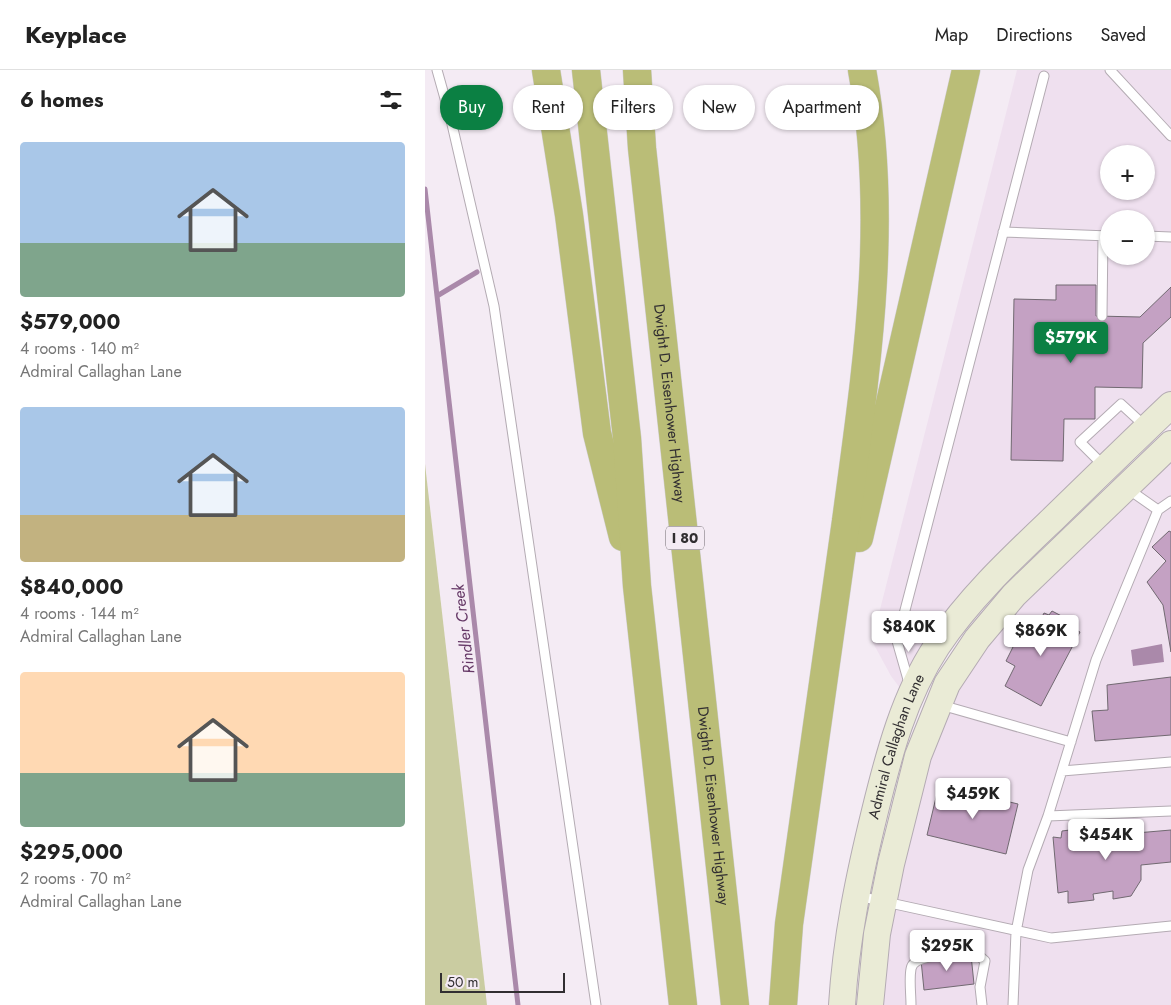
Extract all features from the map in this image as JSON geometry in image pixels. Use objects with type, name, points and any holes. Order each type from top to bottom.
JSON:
[{"type":"highway","points":[[546,70],[571,224],[597,433],[609,487],[637,586]]},
{"type":"highway","points":[[585,70],[627,438],[634,514],[637,586],[683,1005]]},
{"type":"highway","name":"Dwight D. Eisenhower Highway","points":[[637,70],[643,158],[735,1005]]},
{"type":"highway","points":[[783,1005],[789,924],[863,399],[875,267],[873,158],[862,70]]},
{"type":"highway","points":[[821,698],[906,338],[966,70]]},
{"type":"main road","name":"Admiral Callaghan Lane","points":[[870,1005],[883,902],[910,786],[938,704],[960,662],[994,616],[1116,478],[1147,428],[1171,405]]},
{"type":"main road","name":"Admiral Callaghan Lane","points":[[841,1005],[855,896],[883,779],[912,693],[936,647],[973,598],[1116,478],[1171,444]]},
{"type":"lane","points":[[437,70],[451,120],[495,306],[595,1005]]},
{"type":"lane","points":[[1110,70],[1171,136]]},
{"type":"lane","points":[[912,693],[897,641],[1044,76]]},
{"type":"lane","points":[[1003,232],[1100,235]]},
{"type":"lane","points":[[1155,236],[1171,237]]},
{"type":"lane","points":[[1102,316],[1105,265]]},
{"type":"lane","points":[[1147,428],[1121,404],[1080,442],[1116,478],[1158,510]]},
{"type":"lane","points":[[1013,1005],[1016,932],[1028,870],[1048,816],[1096,660],[1158,510],[1171,501]]},
{"type":"lane","points":[[938,704],[970,715],[1071,742]]},
{"type":"lane","points":[[1062,771],[1171,762]]},
{"type":"lane","points":[[1048,816],[1171,811]]},
{"type":"lane","points":[[855,896],[1051,938],[1171,926]]},
{"type":"lane","points":[[911,1005],[911,968],[913,962],[922,958],[977,954],[985,961],[980,987],[982,1005]]},
{"type":"shaded area","points":[[1017,70],[1171,70],[1171,399],[975,591],[906,696],[891,676],[872,641]]},
{"type":"shaded area","points":[[1171,457],[1171,1005],[880,1005],[887,936],[928,759],[957,689],[1002,623]]},
{"type":"shaded area","points":[[1162,644],[1164,662],[1133,666],[1131,650]]},
{"type":"green space","points":[[425,464],[487,1005],[425,1005]]},
{"type":"building","points":[[1056,285],[1096,285],[1096,316],[1140,317],[1171,287],[1171,317],[1143,343],[1142,388],[1095,387],[1095,419],[1064,419],[1063,461],[1011,460],[1014,299],[1056,300]]},
{"type":"building","points":[[1169,531],[1171,532],[1171,652],[1163,605],[1147,582],[1166,561],[1152,547]]},
{"type":"building","points":[[1052,611],[1073,622],[1070,627],[1080,632],[1041,706],[1005,686],[1015,666],[1006,661],[1017,639],[1028,644],[1044,613],[1049,615]]},
{"type":"building","points":[[1171,677],[1171,735],[1095,741],[1092,711],[1108,710],[1107,685]]},
{"type":"building","points":[[939,785],[1018,804],[1006,854],[927,835]]},
{"type":"building","points":[[1109,825],[1113,835],[1171,830],[1171,862],[1141,865],[1141,880],[1131,896],[1113,899],[1113,891],[1093,894],[1094,900],[1068,903],[1068,891],[1058,893],[1053,837],[1061,838],[1062,831]]},
{"type":"building","points":[[971,955],[974,984],[924,990],[921,960]]},
{"type":"waterway","points":[[425,189],[437,296]]},
{"type":"waterway","name":"Rindler Creek","points":[[477,272],[437,296],[518,1005]]}]
